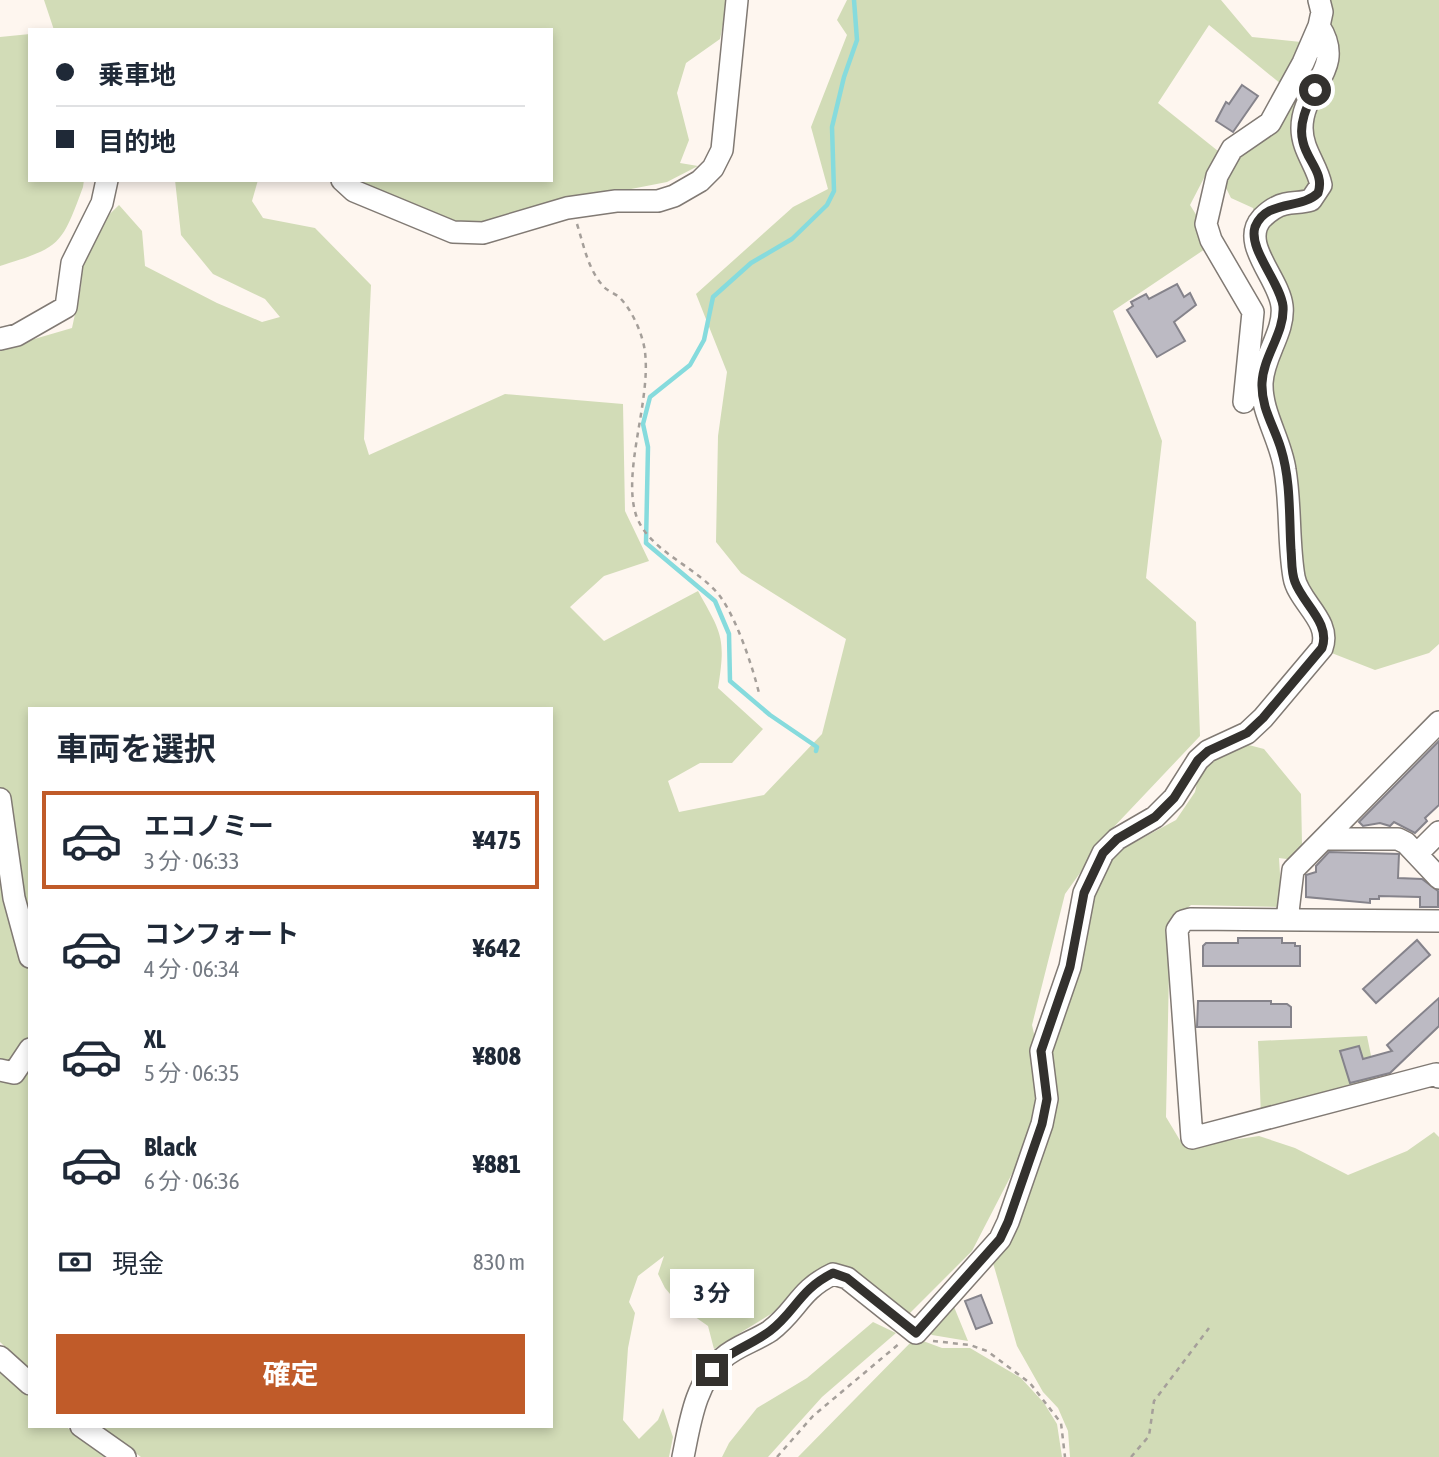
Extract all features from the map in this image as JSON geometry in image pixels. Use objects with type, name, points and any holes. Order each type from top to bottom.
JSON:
[{"type":"street","points":[[344,182],[354,191],[453,232],[483,233],[567,208],[616,201],[658,201],[674,196],[700,181],[713,169],[722,150],[728,113],[737,0]]},
{"type":"street","points":[[1244,402],[1253,312],[1211,240],[1206,224],[1217,176],[1232,149],[1270,123],[1303,63],[1319,26],[1322,12],[1319,0]]},
{"type":"street","points":[[683,1457],[695,1402],[712,1370],[724,1357],[770,1331],[812,1284],[833,1273],[847,1278],[916,1333],[1000,1239],[1042,1124],[1047,1099],[1041,1051],[1061,1000],[1084,893],[1097,863],[1117,839],[1155,817],[1174,798],[1198,760],[1208,751],[1247,733],[1263,718],[1322,648],[1325,639],[1318,620],[1300,593],[1293,574],[1286,472],[1281,449],[1262,399],[1267,358],[1281,324],[1283,306],[1278,288],[1254,240],[1256,225],[1268,212],[1283,204],[1311,200],[1321,185],[1319,175],[1303,143],[1302,125],[1330,55],[1327,38],[1319,26]]},
{"type":"street","points":[[0,339],[17,335],[66,307],[72,263],[102,203],[107,182]]},
{"type":"street","points":[[1287,920],[1290,876],[1439,722]]},
{"type":"street","points":[[0,799],[14,898],[28,950]]},
{"type":"street","points":[[1416,854],[1439,832]]},
{"type":"street","points":[[1324,839],[1398,839],[1439,878]]},
{"type":"street","points":[[1439,921],[1190,919],[1183,921],[1177,930],[1192,1138],[1436,1074],[1439,1077]]},
{"type":"street","points":[[0,1070],[14,1073],[28,1052]]},
{"type":"street","points":[[0,1357],[28,1382]]},
{"type":"street","points":[[84,1428],[125,1457]]},
{"type":"path","points":[[567,208],[578,225],[589,263],[604,288],[621,299],[642,336],[647,386],[639,424],[632,494],[637,517],[652,540],[722,599],[753,670],[760,693]]},
{"type":"path","points":[[1131,1457],[1149,1436],[1154,1401],[1209,1328]]},
{"type":"path","points":[[777,1457],[813,1416],[891,1348],[916,1333],[946,1345],[970,1345],[987,1351],[1030,1383],[1061,1423],[1065,1457]]},
{"type":"green space","points":[[44,0],[728,0],[720,39],[686,63],[677,93],[689,140],[680,163],[698,166],[667,182],[590,197],[506,220],[451,224],[354,182],[553,182],[553,28],[53,28]]},
{"type":"green space","points":[[847,0],[1221,0],[1252,37],[1301,42],[1293,68],[1281,84],[1209,25],[1158,103],[1218,151],[1190,205],[1214,243],[1113,311],[1162,441],[1146,578],[1196,622],[1200,736],[1110,831],[1065,894],[1032,1025],[1046,1087],[1034,1131],[972,1251],[908,1315],[828,1266],[796,1287],[774,1312],[714,1349],[708,1326],[681,1307],[665,1288],[658,1274],[664,1256],[638,1276],[629,1302],[635,1313],[628,1348],[623,1420],[639,1439],[658,1420],[663,1408],[673,1437],[669,1457],[141,1457],[100,1428],[553,1428],[553,707],[28,707],[28,1369],[0,1342],[0,349],[72,328],[81,286],[83,240],[119,205],[142,231],[145,266],[217,303],[262,322],[280,317],[265,299],[213,274],[181,235],[175,182],[257,182],[252,201],[263,218],[315,228],[371,285],[364,439],[369,455],[505,394],[623,404],[625,511],[649,561],[604,576],[570,607],[604,641],[698,591],[720,637],[722,658],[718,688],[763,729],[732,763],[700,763],[668,781],[679,812],[764,795],[822,734],[846,639],[741,573],[716,542],[718,436],[727,372],[696,294],[793,207],[828,189],[811,127],[847,35],[837,20]]},
{"type":"green space","points":[[1324,0],[1439,0],[1439,644],[1429,653],[1375,670],[1324,650],[1291,577],[1283,466],[1260,404],[1281,325],[1265,248],[1253,208],[1231,198],[1225,186],[1231,160],[1269,132]]},
{"type":"green space","points":[[28,34],[28,182],[84,182],[69,222],[56,242],[35,254],[0,266],[0,37]]},
{"type":"green space","points":[[1241,743],[1264,749],[1301,794],[1302,844],[1294,860],[1279,858],[1282,907],[1191,905],[1170,923],[1166,1117],[1184,1147],[1259,1136],[1295,1148],[1348,1175],[1407,1151],[1434,1132],[1439,1137],[1439,1457],[1070,1457],[1068,1431],[1058,1408],[1043,1392],[1017,1346],[991,1256],[1054,1105],[1047,1052],[1086,913],[1113,854],[1176,820],[1195,792],[1200,768]]},
{"type":"green space","points":[[1367,1036],[1377,1085],[1261,1116],[1258,1041]]},
{"type":"green space","points":[[952,1302],[968,1341],[932,1335],[925,1330]]},
{"type":"green space","points":[[873,1322],[896,1333],[822,1397],[768,1457],[722,1457],[729,1443],[757,1408],[807,1378]]},
{"type":"green space","points":[[915,1338],[942,1348],[970,1348],[1021,1378],[1044,1403],[1057,1424],[1062,1457],[798,1457]]},
{"type":"green space","points":[[0,1364],[28,1392],[28,1428],[68,1428],[108,1457],[0,1457]]},
{"type":"building","points":[[1242,85],[1258,96],[1233,132],[1216,121],[1226,102],[1229,104]]},
{"type":"building","points":[[1177,284],[1184,297],[1190,293],[1196,305],[1174,322],[1185,341],[1157,357],[1127,310],[1133,306],[1131,302],[1146,294],[1149,299]]},
{"type":"building","points":[[1439,741],[1439,805],[1425,818],[1427,821],[1415,833],[1394,822],[1390,826],[1380,823],[1363,826],[1359,822]]},
{"type":"building","points":[[1329,852],[1399,854],[1398,878],[1422,879],[1438,891],[1438,907],[1420,907],[1420,897],[1379,896],[1379,899],[1370,899],[1370,903],[1306,897],[1306,875],[1316,872],[1316,866]]},
{"type":"building","points":[[1238,938],[1282,938],[1282,943],[1295,943],[1295,946],[1300,946],[1300,966],[1203,966],[1203,946],[1206,943],[1238,943]]},
{"type":"building","points":[[1417,940],[1430,955],[1376,1003],[1363,989]]},
{"type":"building","points":[[1439,998],[1439,1026],[1390,1073],[1350,1083],[1340,1051],[1359,1046],[1363,1059],[1392,1051],[1387,1045]]},
{"type":"building","points":[[1198,1001],[1271,1001],[1271,1004],[1287,1004],[1291,1007],[1291,1027],[1197,1027]]},
{"type":"building","points":[[981,1295],[992,1323],[976,1329],[965,1301]]},
{"type":"waterway","points":[[816,751],[817,747],[770,715],[730,681],[729,634],[715,601],[646,543],[648,447],[643,424],[650,397],[690,365],[704,340],[713,297],[751,263],[792,239],[827,205],[834,191],[832,127],[844,77],[857,40],[854,0]]},
{"type":"route","points":[[712,1370],[724,1357],[770,1331],[812,1284],[833,1273],[847,1278],[916,1333],[1000,1239],[1042,1124],[1047,1099],[1046,1074],[1041,1051],[1061,1000],[1084,893],[1091,873],[1103,853],[1117,839],[1155,817],[1174,798],[1198,760],[1208,751],[1247,733],[1263,718],[1322,648],[1325,639],[1318,620],[1300,593],[1293,574],[1286,472],[1281,449],[1262,399],[1262,380],[1267,358],[1281,324],[1283,306],[1278,288],[1254,240],[1256,225],[1268,212],[1283,204],[1311,200],[1318,193],[1321,185],[1319,175],[1303,143],[1302,125],[1315,90]]}]
